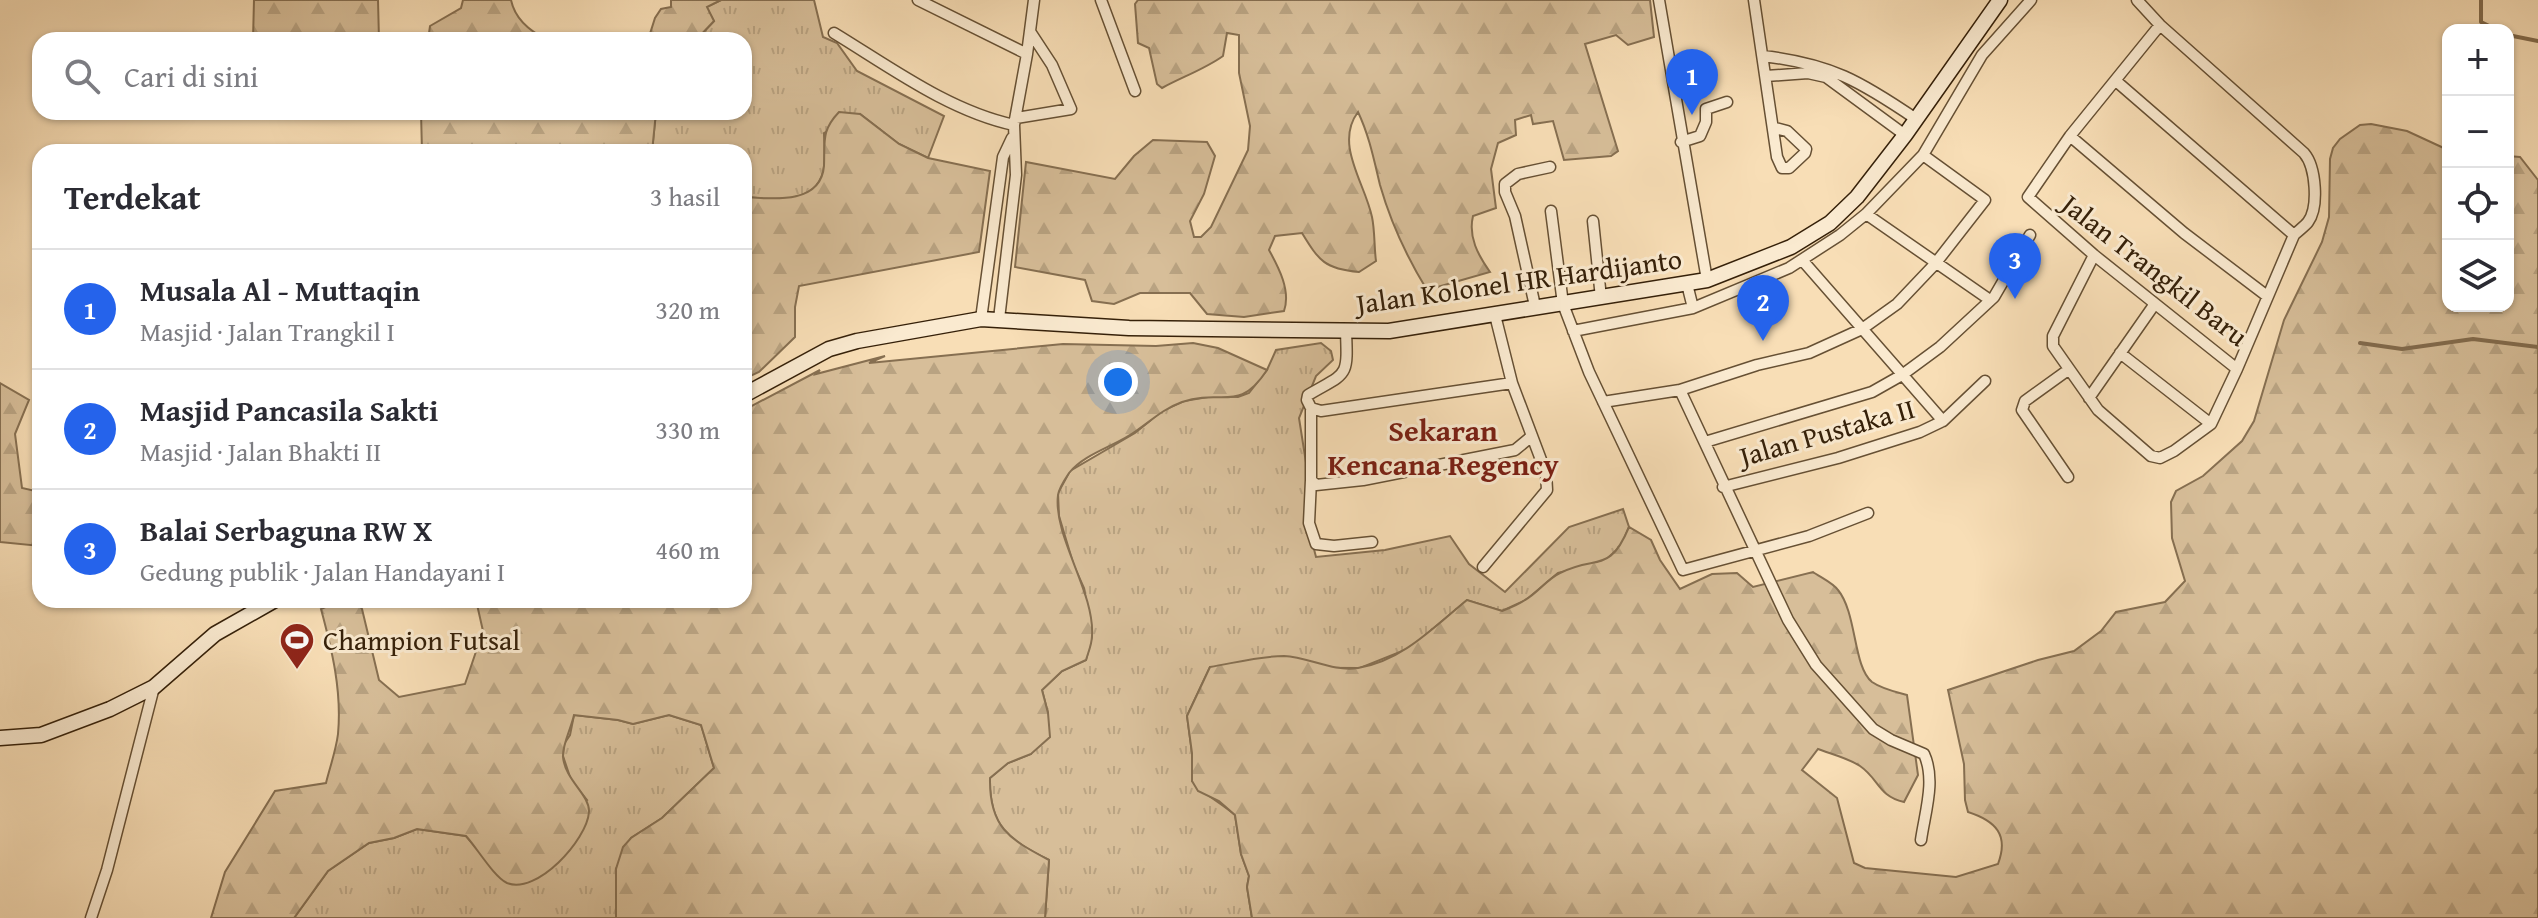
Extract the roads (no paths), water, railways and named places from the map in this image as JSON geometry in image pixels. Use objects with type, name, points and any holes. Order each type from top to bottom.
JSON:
[{"type":"main road","name":"Jalan Kolonel HR Hardijanto","points":[[752,391],[829,349],[857,341],[981,319],[1129,328],[1389,331],[1707,280],[1791,247],[1830,223],[1857,197],[1905,135],[2000,0]]},
{"type":"main road","points":[[0,738],[41,735],[110,709],[154,687],[215,634],[261,608]]},
{"type":"street","points":[[918,0],[1027,54]]},
{"type":"street","points":[[981,319],[1003,157],[1012,138],[1034,0]]},
{"type":"street","points":[[1101,0],[1135,91]]},
{"type":"street","points":[[1659,0],[1707,280]]},
{"type":"street","points":[[1754,0],[1775,128]]},
{"type":"street","points":[[1573,331],[1693,308],[1803,261],[1840,235],[1866,214],[1923,155],[1982,55],[2031,0]]},
{"type":"street","name":"Jalan Trangkil Baru","points":[[2137,0],[2160,25],[2308,157],[2316,185],[2310,220],[2294,235],[2237,369],[2154,305],[2028,197],[2070,136],[2160,25]]},
{"type":"street","points":[[834,33],[931,91],[974,112],[1015,121],[1071,109],[1052,65],[1031,33]]},
{"type":"street","points":[[1763,56],[1804,61],[1863,84],[1916,119]]},
{"type":"street","points":[[1804,61],[1805,73]]},
{"type":"street","points":[[1766,76],[1805,73],[1826,77],[1905,135]]},
{"type":"street","points":[[2116,81],[2294,235]]},
{"type":"street","points":[[1681,142],[1700,136],[1706,122],[1706,109],[1727,102]]},
{"type":"street","points":[[2070,136],[2184,233],[2267,296]]},
{"type":"street","points":[[999,319],[1017,155],[1012,138]]},
{"type":"street","points":[[1603,402],[1680,390],[1757,365],[1809,353],[1862,329],[1897,304],[1935,264],[1985,200],[1923,155]]},
{"type":"street","points":[[1535,306],[1505,184],[1518,174],[1550,167]]},
{"type":"street","points":[[996,203],[1012,204]]},
{"type":"street","points":[[1551,211],[1563,304],[1603,402],[1683,570],[1809,536],[1868,513]]},
{"type":"street","points":[[1866,214],[1990,300]]},
{"type":"street","points":[[1593,221],[1601,298]]},
{"type":"street","points":[[1830,223],[1840,235]]},
{"type":"street","points":[[1705,442],[1872,392],[1902,375],[1940,347],[1990,300],[2030,235]]},
{"type":"street","points":[[2094,255],[2053,336],[2053,346],[2098,410],[2155,458],[2174,451],[2211,424],[2237,369]]},
{"type":"street","points":[[1803,261],[1943,421],[1985,381]]},
{"type":"street","points":[[1687,284],[1693,308]]},
{"type":"street","points":[[2089,398],[2154,305]]},
{"type":"street","points":[[1483,567],[1547,490],[1546,473],[1512,383],[1495,315]]},
{"type":"street","points":[[1346,332],[1347,367],[1342,375],[1308,395],[1307,400],[1311,408],[1309,523],[1316,544],[1334,546],[1372,542]]},
{"type":"street","points":[[2120,353],[2211,424]]},
{"type":"street","points":[[2068,370],[2025,401],[2022,410],[2068,477]]},
{"type":"street","points":[[1311,408],[1321,411],[1512,383]]},
{"type":"street","points":[[1680,390],[1788,620],[1816,665],[1873,729],[1924,754],[1929,766],[1929,792],[1921,840]]},
{"type":"street","name":"Jalan Pustaka II","points":[[1723,487],[1893,442],[1943,421]]},
{"type":"street","points":[[1311,480],[1316,485],[1363,480],[1515,450],[1532,436]]},
{"type":"street","points":[[91,918],[107,870],[154,687]]},
{"type":"waterway","points":[[2481,0],[2481,22],[2485,24]]},
{"type":"waterway","points":[[2514,36],[2538,41]]},
{"type":"waterway","points":[[2360,343],[2402,349],[2473,339],[2538,347]]},
{"type":"place","name":"Musala Al - Muttaqin","points":[[1692,115]]},
{"type":"place","name":"Balai Serbaguna RW X","points":[[2015,299]]},
{"type":"place","name":"Masjid Pancasila Sakti","points":[[1763,341]]},
{"type":"place","name":"Champion Futsal","points":[[297,671]]},
{"type":"district","name":"Sekaran Kencana Regency","points":[[1443,448]]}]
